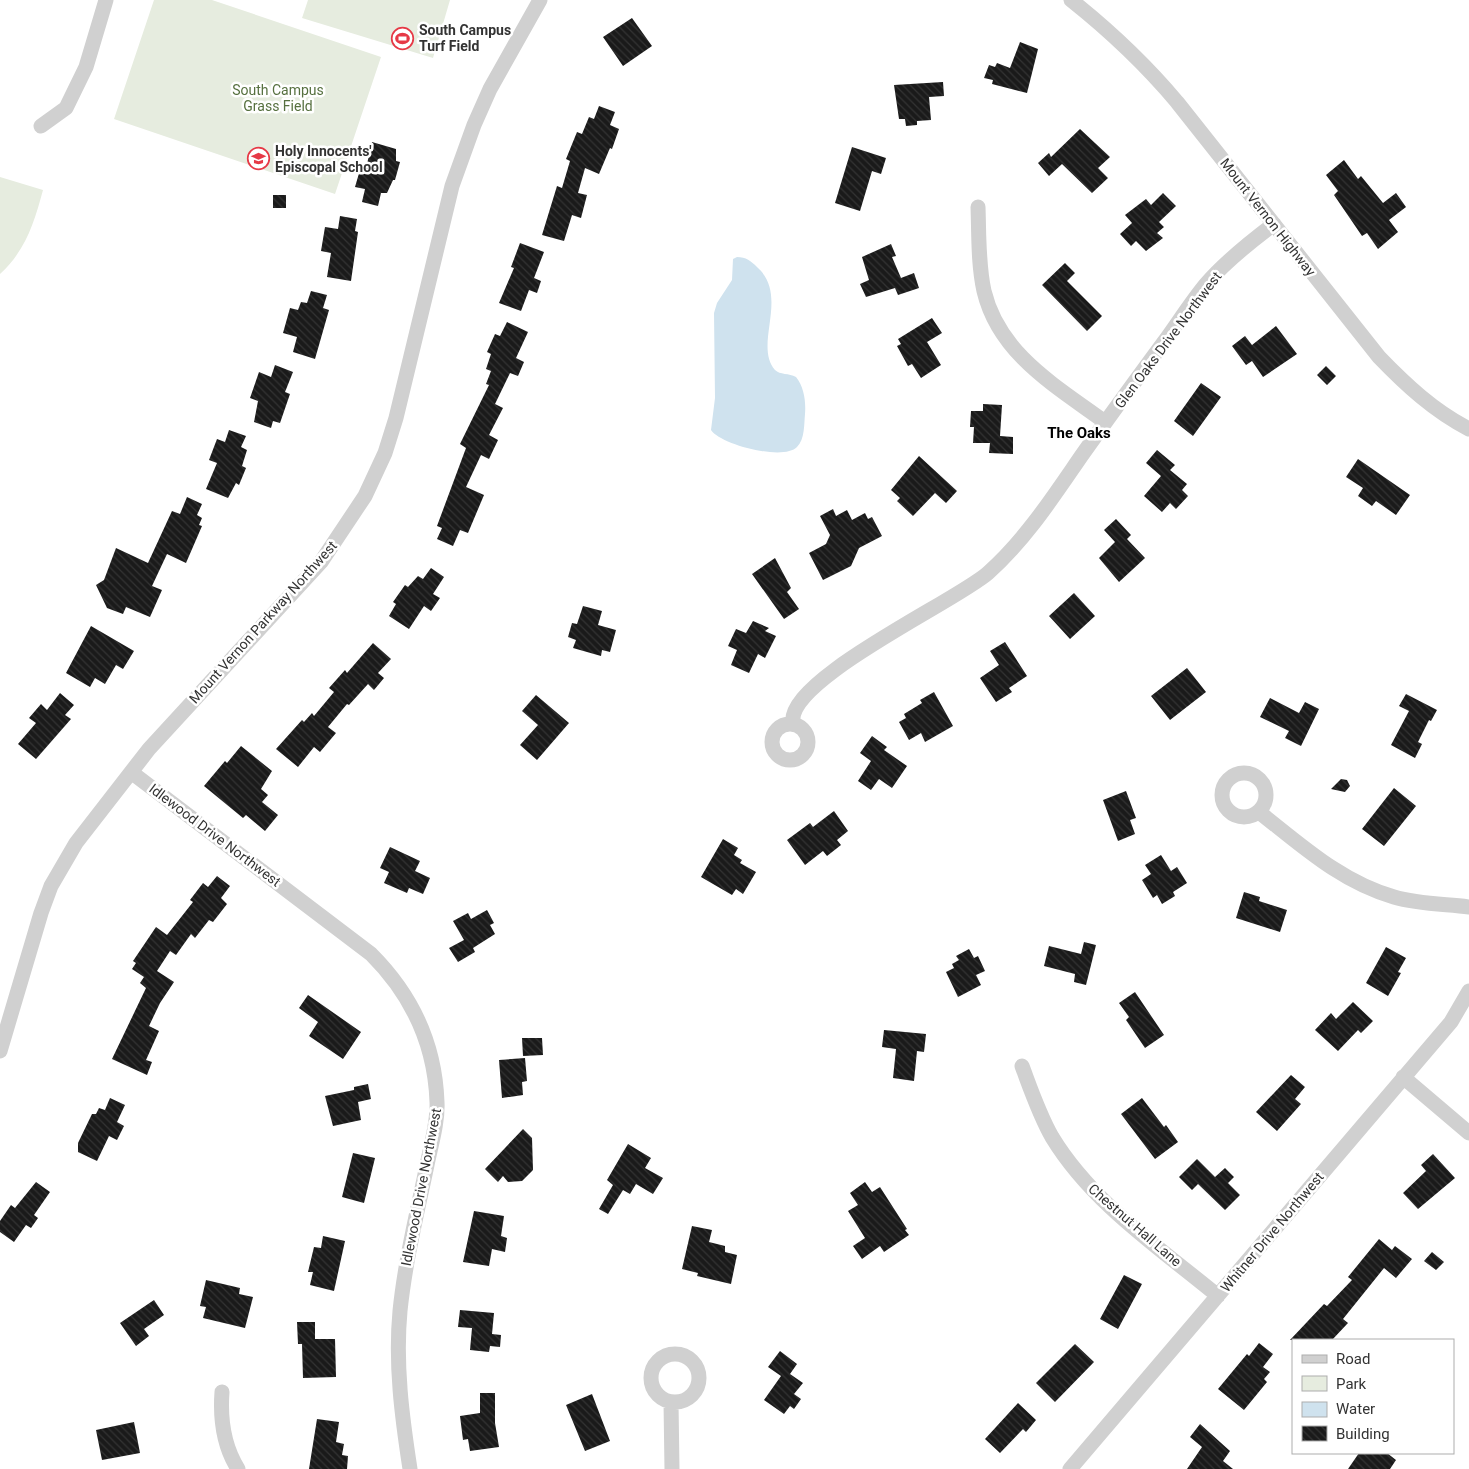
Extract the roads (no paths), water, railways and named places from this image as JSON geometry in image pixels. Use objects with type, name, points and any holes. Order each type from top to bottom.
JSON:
[{"type":"street","points":[[41,126],[66,108],[86,67],[106,0]]},
{"type":"street","name":"Mount Vernon Parkway Northwest","points":[[0,1051],[34,935],[51,886],[76,843],[149,749],[321,562],[365,496],[385,453],[396,418],[452,186],[474,125],[490,89],[540,0]]},
{"type":"street","name":"Mount Vernon Highway","points":[[1071,0],[1107,28],[1152,73],[1379,357],[1404,383],[1430,405],[1469,429]]},
{"type":"street","points":[[978,207],[984,291],[992,315],[1004,337],[1030,367],[1105,422]]},
{"type":"street","name":"Glen Oaks Drive Northwest","points":[[793,724],[794,713],[805,697],[841,664],[881,637],[960,594],[1003,560],[1034,524],[1105,422],[1206,284],[1238,252],[1274,224]]},
{"type":"street","name":"Idlewood Drive Northwest","points":[[131,772],[371,954],[402,990],[424,1030],[434,1066],[438,1104],[404,1276],[400,1312],[398,1345],[401,1409],[410,1469]]},
{"type":"street","points":[[1259,812],[1324,863],[1369,888],[1416,902],[1469,906]]},
{"type":"street","name":"Whitner Drive Northwest","points":[[1070,1469],[1450,1022],[1469,991]]},
{"type":"street","name":"Chestnut Hall Lane","points":[[1022,1066],[1038,1110],[1053,1137],[1087,1184],[1113,1209],[1218,1296]]},
{"type":"street","points":[[1404,1077],[1469,1133]]},
{"type":"street","points":[[222,1392],[222,1426],[227,1446],[238,1469]]},
{"type":"street","points":[[671,1402],[672,1469]]},
{"type":"water","points":[[737,257],[750,261],[757,267],[766,279],[771,292],[768,334],[769,360],[777,372],[796,377],[803,390],[805,409],[803,436],[800,444],[790,451],[767,452],[739,446],[717,436],[711,430],[715,398],[714,313],[717,303],[732,280],[733,259]]},
{"type":"place","name":"South Campus Turf Field","points":[[403,38]]},
{"type":"place","name":"Holy Innocents' Episcopal School","points":[[259,159]]},
{"type":"district","name":"The Oaks","points":[[1079,433]]},
{"type":"park label","name":"South Campus Grass Field","points":[[278,98]]}]
